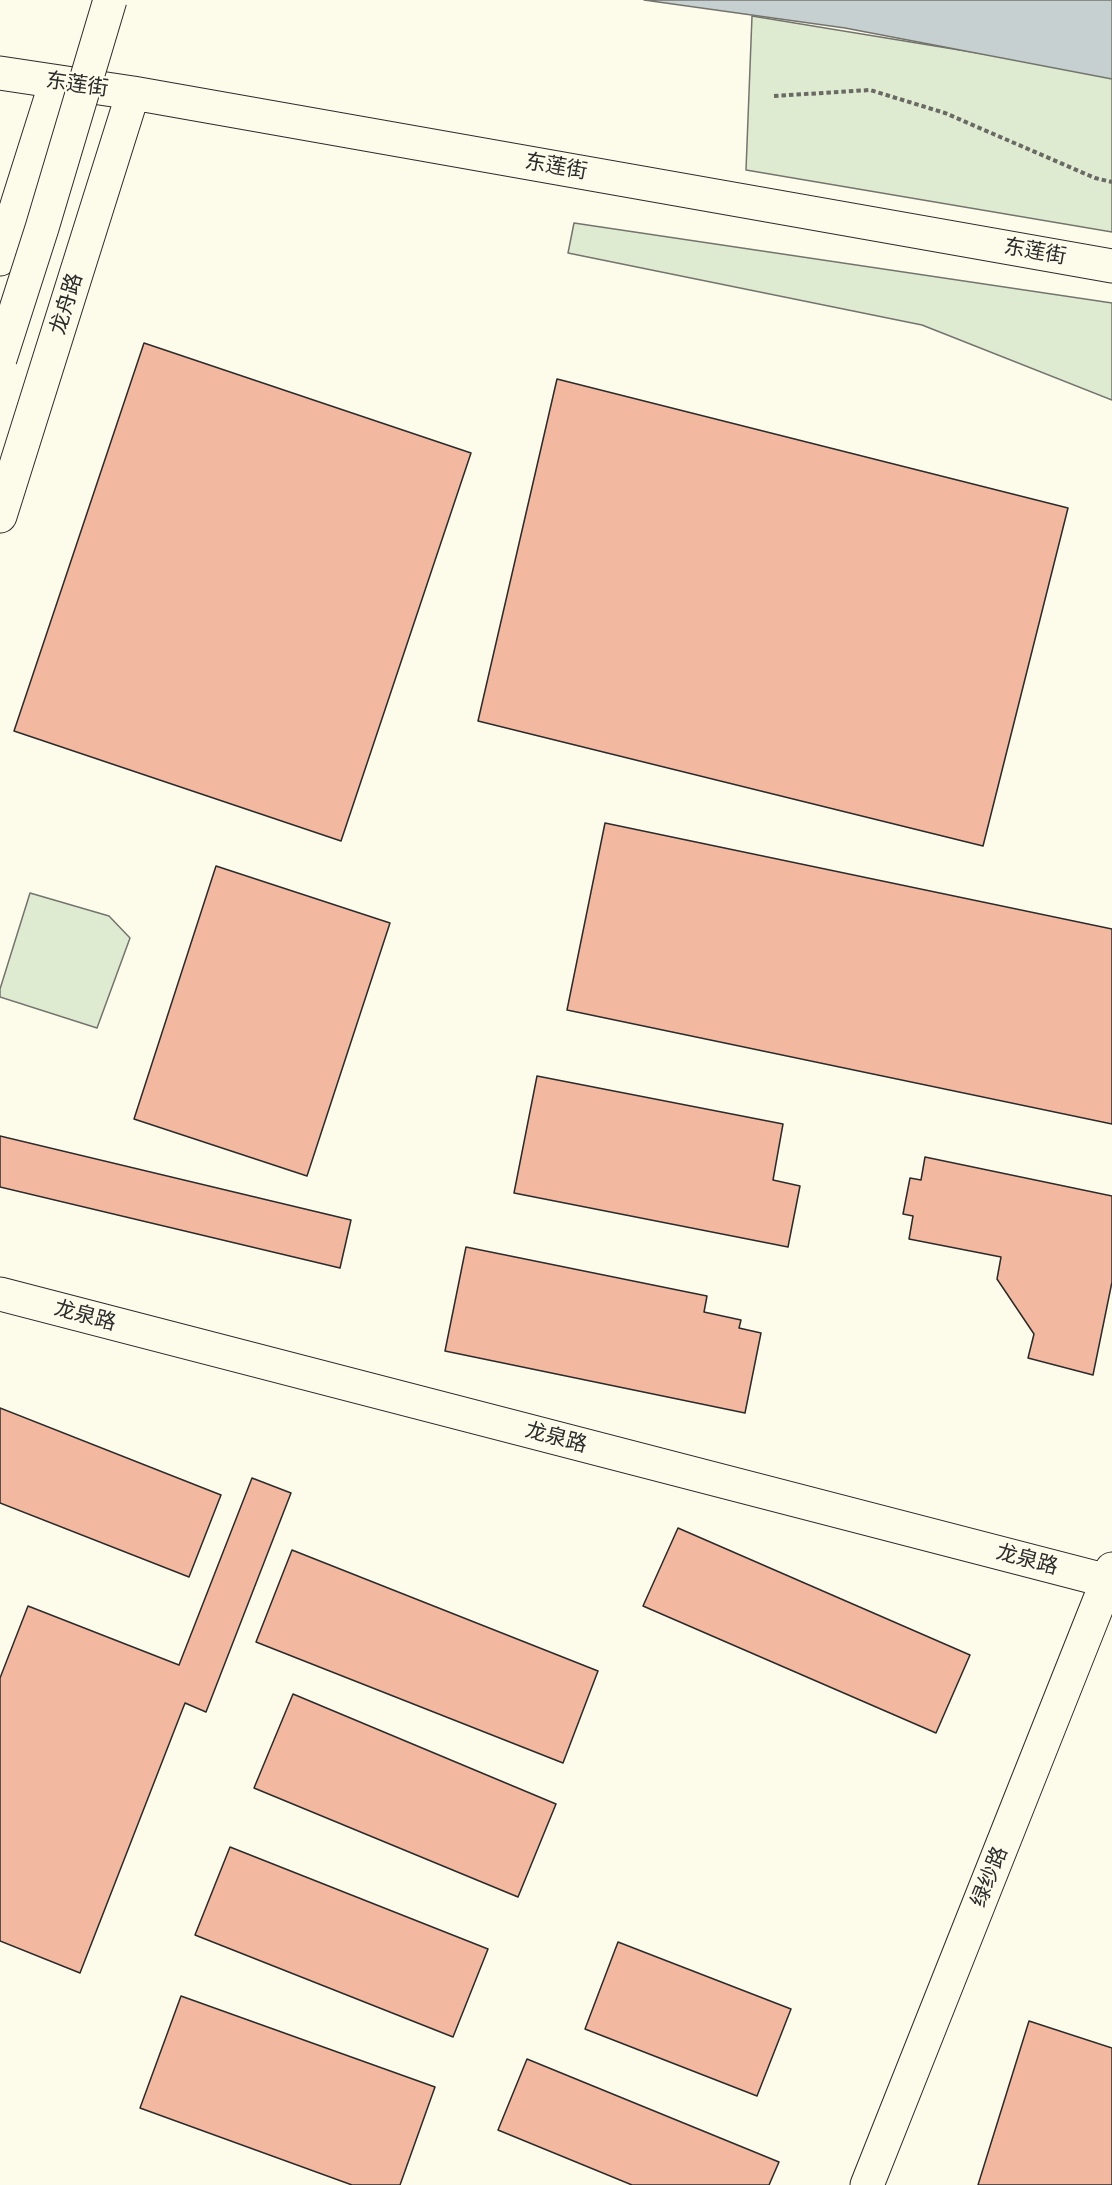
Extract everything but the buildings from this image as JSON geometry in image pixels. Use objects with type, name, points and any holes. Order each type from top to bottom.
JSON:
[{"type":"street","points":[[0,359],[110,0]]},
{"type":"street","name":"东莲街","points":[[0,73],[133,93],[1112,266]]},
{"type":"street","points":[[0,259],[56,82]]},
{"type":"street","name":"龙舟路","points":[[0,516],[133,93]]},
{"type":"street","name":"龙泉路","points":[[0,1294],[1110,1577]]},
{"type":"street","name":"绿纱路","points":[[867,2185],[1110,1577]]},
{"type":"path","points":[[774,96],[870,90],[945,113],[1095,178],[1112,182]]},
{"type":"green space","points":[[752,16],[1112,75],[1112,232],[746,170]]},
{"type":"green space","points":[[574,223],[1112,303],[1112,400],[922,325],[568,253]]},
{"type":"green space","points":[[30,893],[109,916],[130,938],[97,1028],[0,997],[0,989]]},
{"type":"shaded area","points":[[644,0],[1112,0],[1112,79],[845,28]]}]
